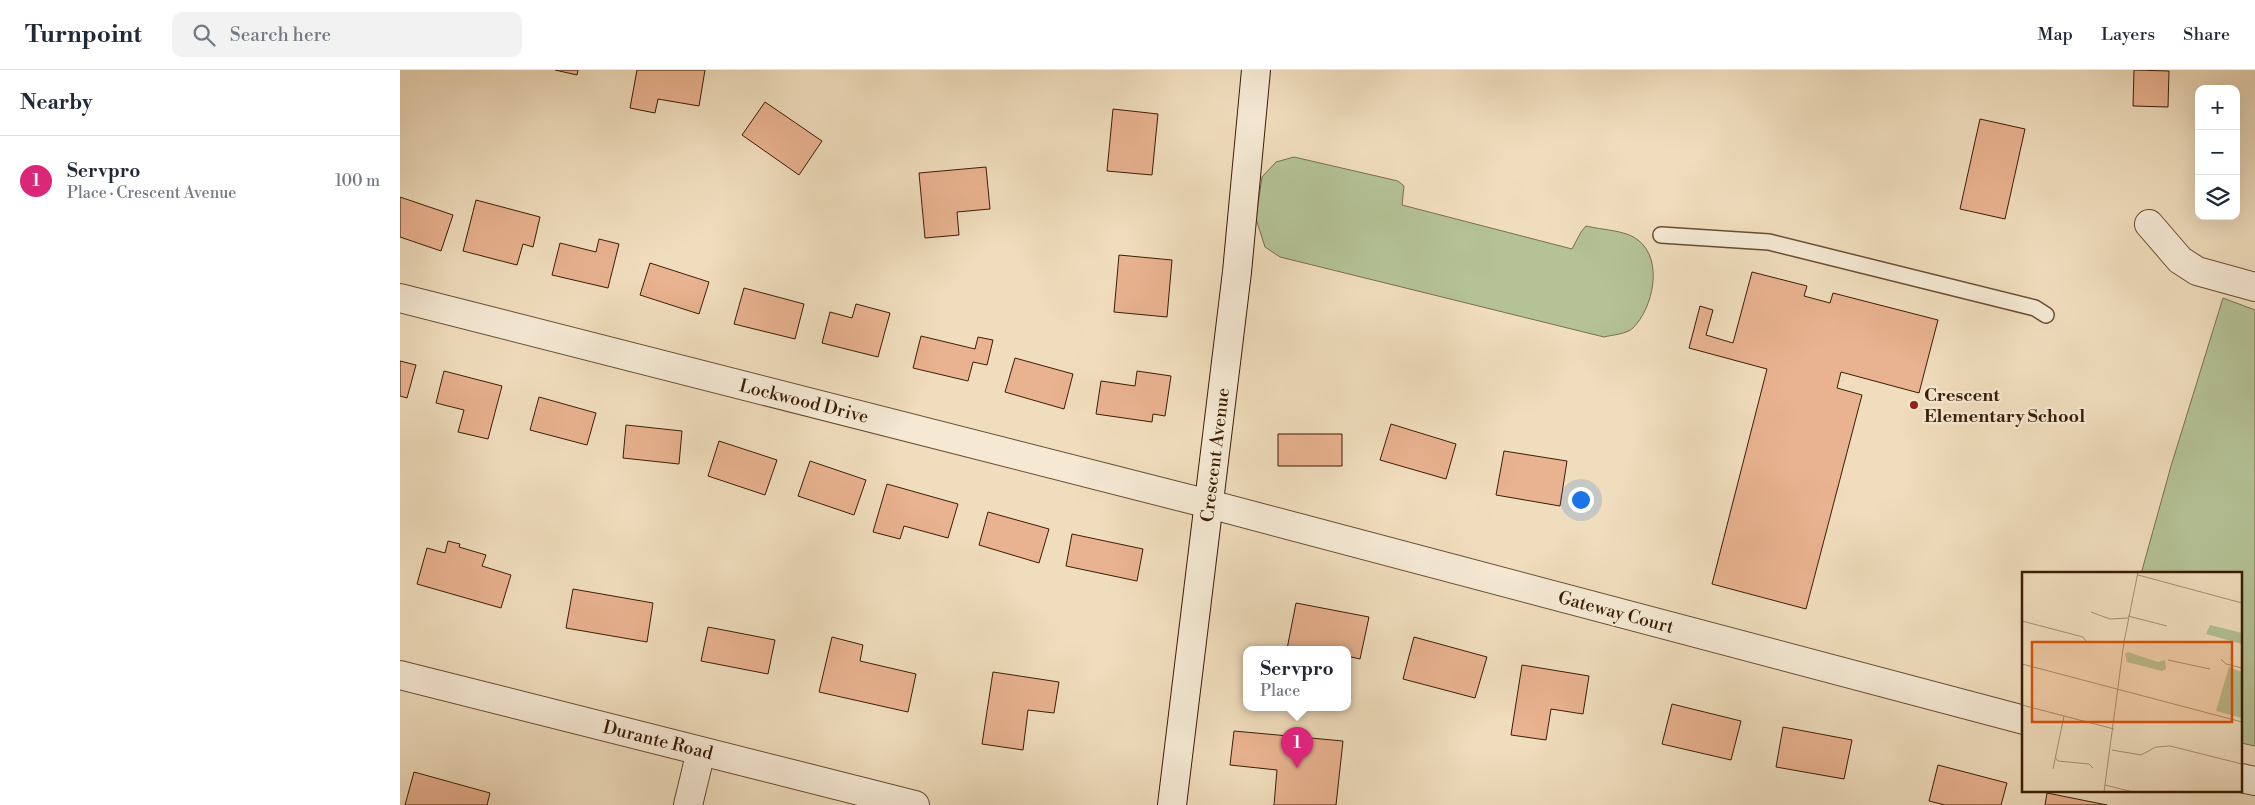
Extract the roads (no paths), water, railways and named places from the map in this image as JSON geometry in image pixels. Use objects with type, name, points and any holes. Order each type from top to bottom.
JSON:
[{"type":"street","name":"Crescent Avenue","points":[[1172,805],[1237,272],[1256,70]]},
{"type":"street","points":[[2149,224],[2180,260],[2197,271],[2255,287]]},
{"type":"street","name":"Lockwood Drive","points":[[400,298],[1209,504]]},
{"type":"street","name":"Gateway Court","points":[[1209,504],[2022,719]]},
{"type":"street","name":"Durante Road","points":[[400,675],[915,805]]},
{"type":"street","points":[[688,805],[701,751]]},
{"type":"street","points":[[2242,778],[2255,781]]},
{"type":"lane","points":[[1661,235],[1769,242],[2035,308],[2046,315]]},
{"type":"place","name":"Crescent Elementary School","points":[[1914,405]]},
{"type":"place","name":"Servpro","points":[[1297,768]]}]
